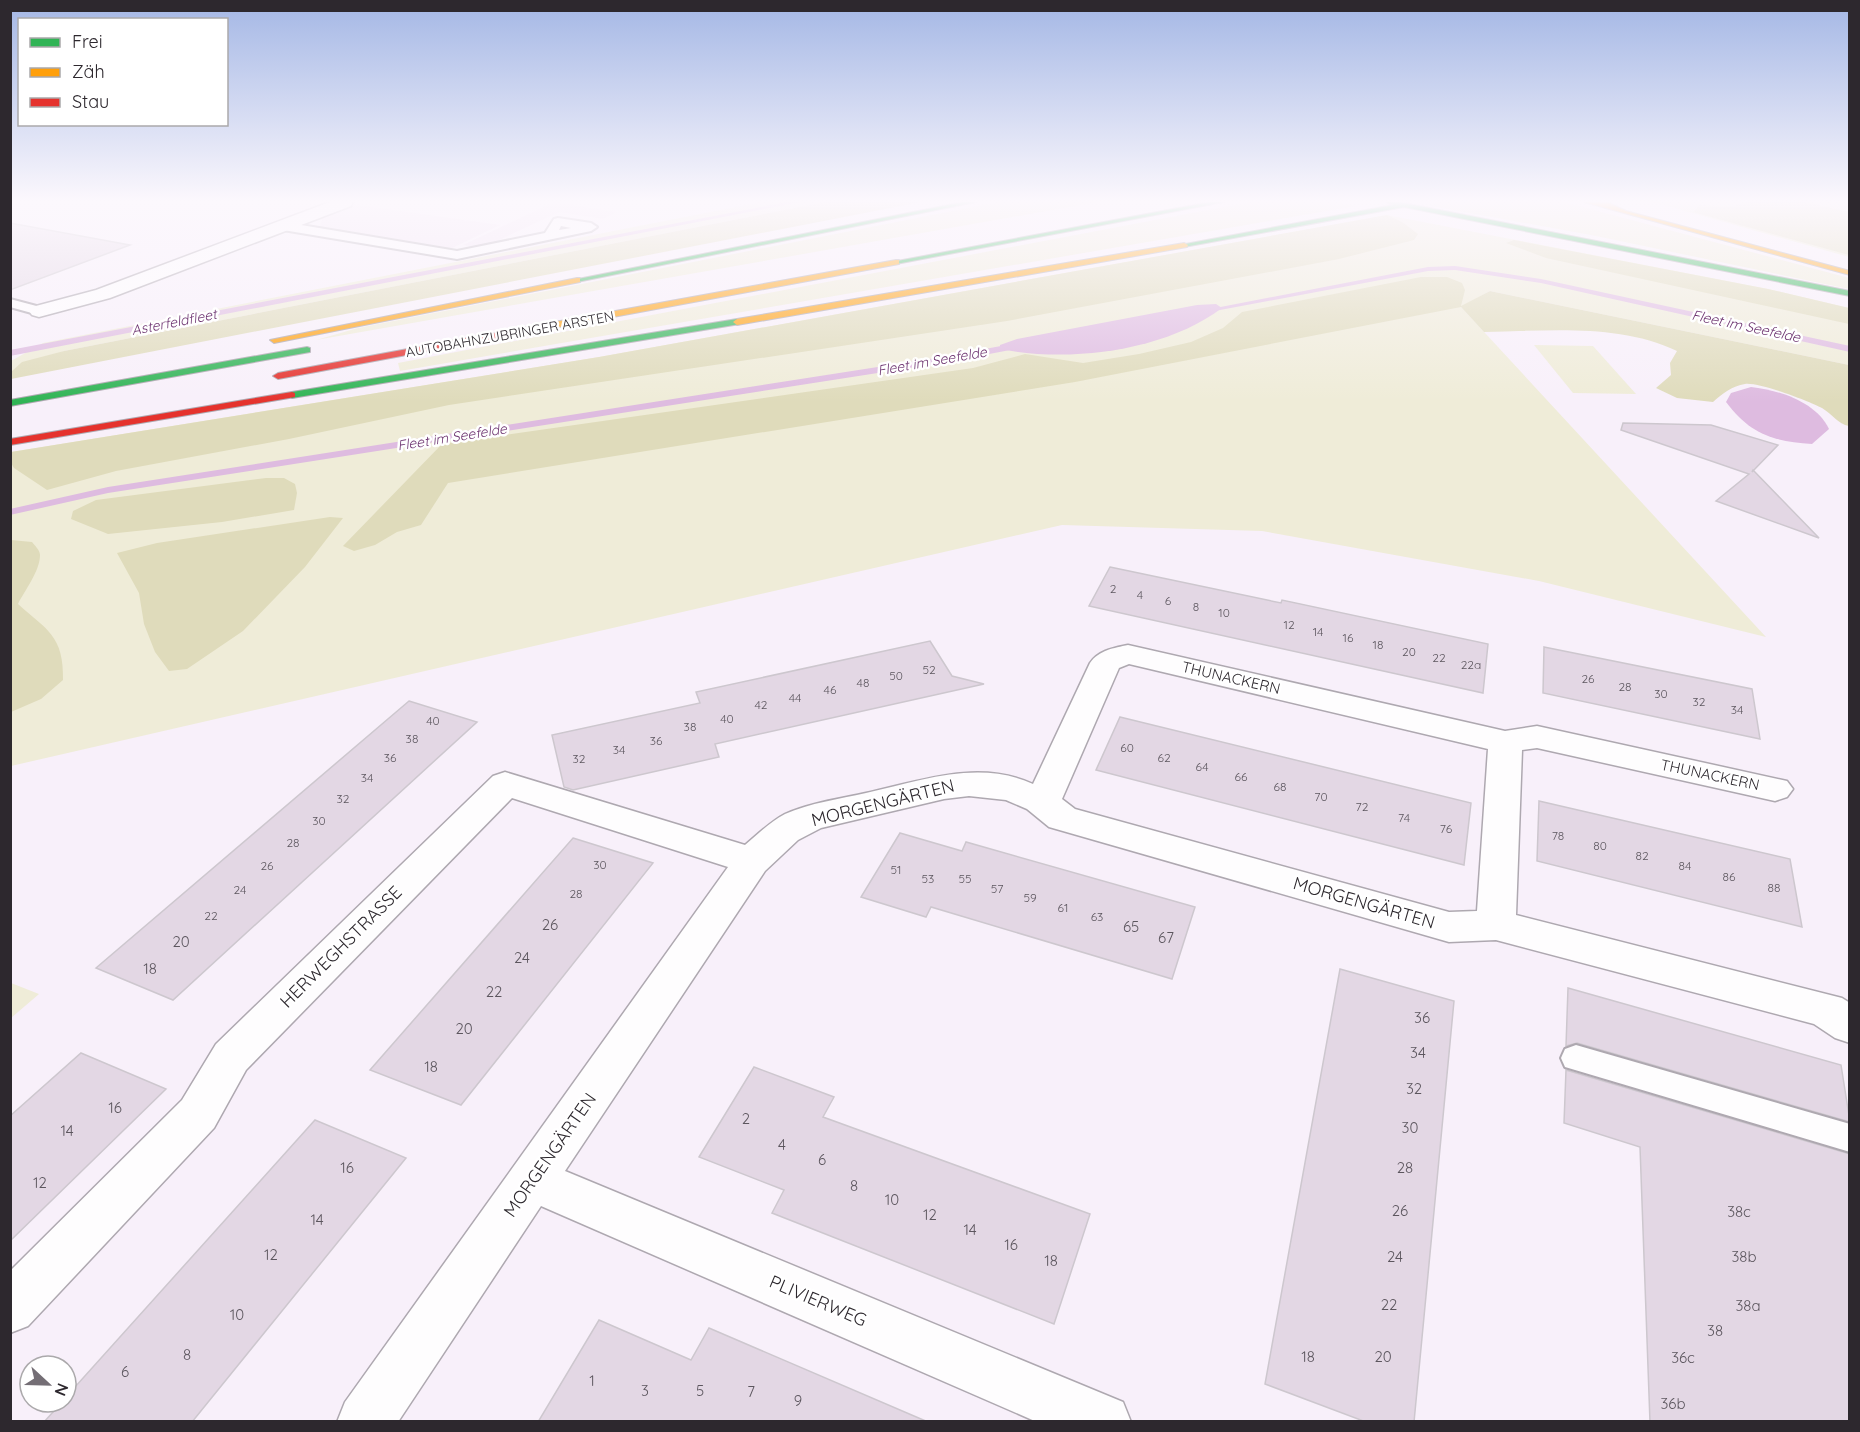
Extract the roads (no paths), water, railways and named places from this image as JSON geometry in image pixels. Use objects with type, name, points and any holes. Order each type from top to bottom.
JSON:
[{"type":"main road","points":[[264,342],[635,269]]},
{"type":"main road","name":"AUTOBAHNZUBRINGER ARSTEN","points":[[266,378],[858,269]]},
{"type":"main road","points":[[10,442],[1050,269]]},
{"type":"main road","points":[[1725,269],[1850,294]]},
{"type":"main road","points":[[1835,269],[1850,273]]},
{"type":"main road","points":[[10,403],[317,349]]},
{"type":"main road","points":[[10,392],[171,360]]},
{"type":"street","points":[[39,311],[103,294],[170,269]]},
{"type":"street","name":"THUNACKERN","points":[[1043,801],[1106,663],[1128,654],[1504,742],[1537,737],[1775,789]]},
{"type":"street","points":[[1496,926],[1504,742]]},
{"type":"street","name":"MORGENGÄRTEN","points":[[365,1422],[752,861],[791,827],[822,816],[959,783],[1003,787],[1043,801],[1062,818],[1449,927],[1496,926],[1827,1010],[1850,1026]]},
{"type":"street","name":"HERWEGHSTRASSE","points":[[10,1308],[198,1114],[231,1057],[505,784],[752,861]]},
{"type":"street","name":"PLIVIERWEG","points":[[533,1180],[1103,1422]]},
{"type":"lane","points":[[10,303],[39,311]]},
{"type":"lane","points":[[1576,1058],[1850,1138]]},
{"type":"waterway","name":"Asterfeldfleet","points":[[10,353],[449,269]]},
{"type":"waterway","name":"Fleet im Seefelde","points":[[1204,311],[1433,269]]},
{"type":"waterway","name":"Fleet im Seefelde","points":[[1460,269],[1541,281],[1850,349]]},
{"type":"waterway","name":"Fleet im Seefelde","points":[[10,512],[108,490],[942,360],[1017,346]]}]
